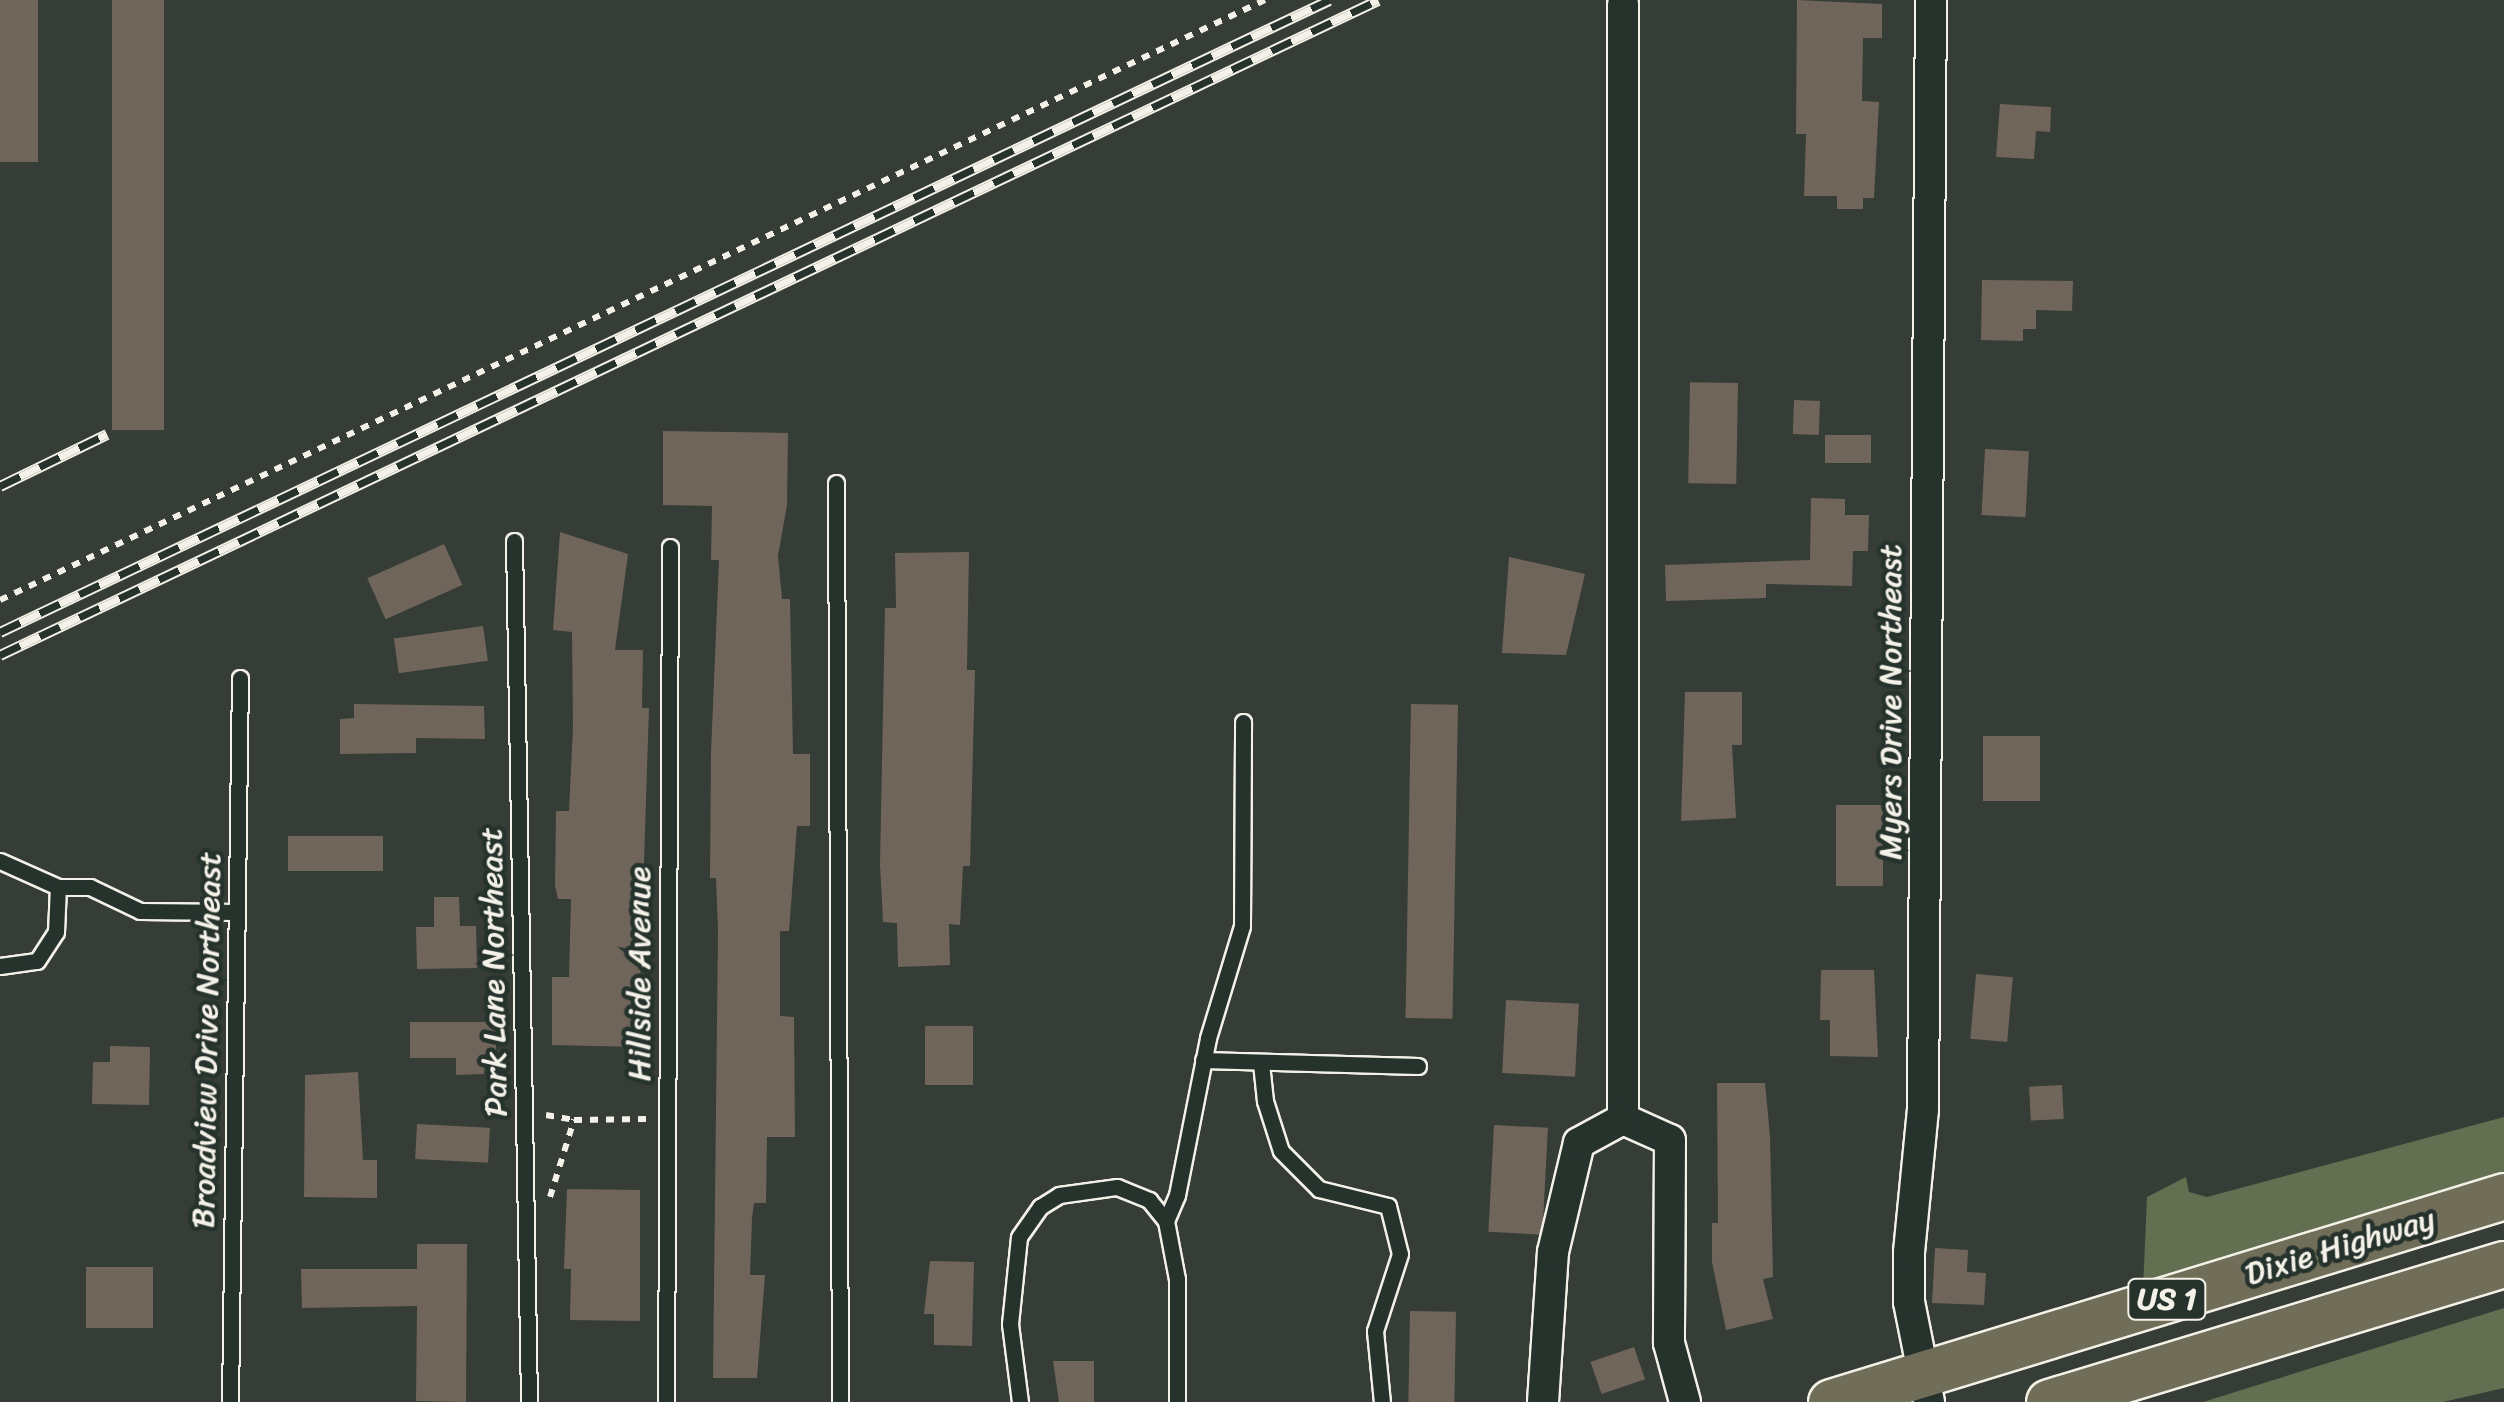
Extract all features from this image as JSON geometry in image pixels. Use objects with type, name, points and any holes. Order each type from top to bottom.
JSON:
[{"type":"main road","name":"Dixie Highway","points":[[1831,1402],[1926,1388],[2504,1196]]},
{"type":"main road","name":"Dixie Highway","points":[[2049,1402],[2504,1264]]},
{"type":"street","name":"Myers Drive Northeast","points":[[1926,1388],[1908,1252],[1924,1110],[1931,0]]},
{"type":"street","points":[[1623,4],[1623,1119]]},
{"type":"street","points":[[1543,1402],[1553,1252],[1579,1143],[1623,1119]]},
{"type":"street","points":[[1623,1119],[1670,1140],[1668,1343],[1685,1402]]},
{"type":"lane","points":[[836,483],[840,1402]]},
{"type":"lane","name":"Park Lane Northeast","points":[[514,541],[529,1402]]},
{"type":"lane","name":"Hillside Avenue","points":[[666,1402],[670,547]]},
{"type":"lane","name":"Broadview Drive Northeast","points":[[230,1402],[240,678]]},
{"type":"lane","points":[[1166,1221],[1177,1194],[1203,1060],[1242,926],[1243,722]]},
{"type":"lane","points":[[0,861],[58,887],[90,888],[140,910],[237,912]]},
{"type":"lane","points":[[0,966],[37,960],[56,932],[58,887]]},
{"type":"lane","points":[[1203,1060],[1418,1066]]},
{"type":"lane","points":[[1261,1063],[1281,1151],[1319,1189],[1388,1206],[1400,1254],[1374,1331],[1382,1402]]},
{"type":"lane","points":[[1020,1402],[1010,1324],[1020,1237],[1040,1206],[1060,1195],[1117,1187],[1148,1200],[1166,1221],[1176,1279],[1176,1402]]},
{"type":"path","points":[[0,600],[1264,0]]},
{"type":"path","points":[[527,1262],[574,1120],[667,1119]]},
{"type":"green space","points":[[2504,1117],[2504,1179],[2143,1289],[2147,1197],[2186,1177],[2189,1192],[2207,1197]]},
{"type":"green space","points":[[2504,1308],[2504,1388],[2443,1402],[2203,1402]]},
{"type":"building","points":[[0,0],[38,0],[38,162],[0,162]]},
{"type":"building","points":[[112,0],[164,0],[164,430],[112,430]]},
{"type":"building","points":[[1797,0],[1882,4],[1882,38],[1863,38],[1862,101],[1879,102],[1874,198],[1863,198],[1863,209],[1837,209],[1837,196],[1804,196],[1806,134],[1796,134]]},
{"type":"building","points":[[2000,104],[2051,107],[2050,132],[2036,131],[2034,159],[1996,157]]},
{"type":"building","points":[[1982,280],[2073,281],[2072,311],[2036,310],[2036,329],[2023,329],[2023,341],[1981,340]]},
{"type":"building","points":[[1690,382],[1738,383],[1736,484],[1688,483]]},
{"type":"building","points":[[1794,400],[1820,401],[1819,435],[1793,434]]},
{"type":"building","points":[[663,431],[788,433],[787,505],[778,556],[782,599],[790,599],[793,754],[810,754],[810,826],[797,826],[789,931],[780,931],[780,1016],[794,1017],[795,1137],[767,1137],[766,1203],[754,1203],[752,1218],[750,1275],[765,1275],[757,1378],[713,1378],[718,931],[716,878],[710,878],[719,560],[711,560],[712,506],[663,505]]},
{"type":"building","points":[[1825,435],[1871,435],[1871,463],[1825,463]]},
{"type":"building","points":[[1985,449],[2029,451],[2025,517],[1982,515]]},
{"type":"building","points":[[1811,498],[1845,499],[1845,515],[1869,515],[1868,551],[1853,551],[1852,586],[1766,584],[1766,598],[1666,601],[1665,565],[1810,560]]},
{"type":"building","points":[[560,532],[628,554],[615,650],[643,650],[642,708],[649,708],[638,1047],[552,1045],[552,977],[569,977],[571,899],[558,899],[555,886],[556,811],[569,811],[573,727],[572,632],[553,630]]},
{"type":"building","points":[[444,544],[462,585],[386,619],[367,578]]},
{"type":"building","points":[[969,552],[967,670],[975,670],[970,866],[963,866],[960,925],[949,924],[950,965],[898,967],[897,923],[883,922],[880,864],[885,608],[896,608],[895,553]]},
{"type":"building","points":[[1509,557],[1585,574],[1566,655],[1502,653]]},
{"type":"building","points":[[483,626],[488,661],[399,673],[394,639]]},
{"type":"building","points":[[1685,692],[1742,692],[1742,745],[1732,745],[1736,818],[1681,821]]},
{"type":"building","points":[[354,704],[484,706],[485,739],[416,738],[416,753],[340,754],[340,719],[354,718]]},
{"type":"building","points":[[1411,704],[1458,705],[1453,1019],[1406,1018]]},
{"type":"building","points":[[1983,736],[2040,736],[2040,801],[1983,801]]},
{"type":"building","points":[[1836,805],[1883,805],[1883,886],[1836,886]]},
{"type":"building","points":[[288,836],[383,836],[383,871],[288,871]]},
{"type":"building","points":[[434,897],[459,897],[460,926],[476,926],[477,968],[417,969],[416,927],[434,927]]},
{"type":"building","points":[[1821,970],[1874,970],[1878,1057],[1830,1056],[1830,1020],[1820,1020]]},
{"type":"building","points":[[1976,974],[2013,977],[2007,1042],[1970,1039]]},
{"type":"building","points":[[1506,1000],[1579,1004],[1575,1077],[1502,1073]]},
{"type":"building","points":[[410,1022],[496,1022],[496,1060],[485,1059],[484,1074],[456,1075],[456,1058],[410,1058]]},
{"type":"building","points":[[925,1026],[973,1026],[973,1085],[925,1085]]},
{"type":"building","points":[[110,1046],[150,1047],[149,1105],[92,1104],[93,1062],[110,1062]]},
{"type":"building","points":[[358,1072],[363,1160],[377,1160],[377,1198],[304,1197],[305,1075]]},
{"type":"building","points":[[1717,1083],[1765,1083],[1770,1136],[1773,1277],[1763,1279],[1773,1319],[1726,1330],[1712,1262],[1712,1223],[1718,1223]]},
{"type":"building","points":[[2062,1085],[2064,1119],[2031,1121],[2029,1087]]},
{"type":"building","points":[[417,1124],[490,1128],[488,1163],[415,1159]]},
{"type":"building","points":[[1494,1125],[1548,1128],[1542,1235],[1488,1232]]},
{"type":"building","points":[[567,1189],[640,1190],[640,1321],[570,1320],[571,1269],[564,1269]]},
{"type":"building","points":[[417,1244],[467,1244],[466,1402],[416,1401],[417,1306],[302,1308],[301,1269],[417,1269]]},
{"type":"building","points":[[1935,1248],[1968,1250],[1967,1272],[1986,1273],[1984,1305],[1932,1303]]},
{"type":"building","points":[[930,1261],[974,1262],[972,1346],[934,1345],[934,1314],[924,1314]]},
{"type":"building","points":[[86,1267],[153,1267],[153,1328],[86,1328]]},
{"type":"building","points":[[1410,1311],[1456,1312],[1454,1402],[1408,1402]]},
{"type":"building","points":[[1634,1347],[1645,1379],[1602,1394],[1591,1362]]},
{"type":"building","points":[[1053,1361],[1094,1361],[1094,1402],[1059,1402]]},
{"type":"railway","points":[[0,632],[1329,0]]},
{"type":"railway","points":[[0,655],[1378,0]]},
{"type":"railway","points":[[0,486],[107,434]]}]
